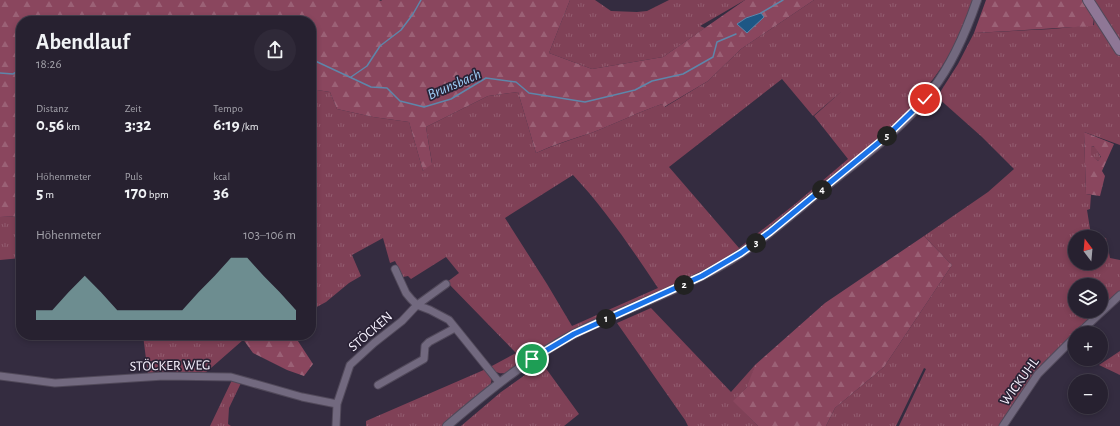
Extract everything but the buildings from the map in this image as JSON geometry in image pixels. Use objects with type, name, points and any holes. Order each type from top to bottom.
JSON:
[{"type":"main road","points":[[1088,0],[1120,50]]},
{"type":"street","points":[[447,426],[499,382],[537,356],[574,334],[716,269],[745,251],[770,232],[888,135],[918,107],[935,86],[950,62],[968,27],[978,0]]},
{"type":"street","points":[[395,269],[406,293],[417,305],[440,314],[449,320],[499,382]]},
{"type":"street","name":"STÖCKEN","points":[[336,426],[337,404],[350,365],[374,343],[402,321],[417,305],[446,284]]},
{"type":"street","points":[[1087,326],[1120,295]]},
{"type":"street","points":[[378,385],[424,359],[425,346],[429,342],[455,328]]},
{"type":"street","name":"WICKUHL","points":[[1003,426],[1038,374],[1068,344]]},
{"type":"street","name":"STÖCKER WEG","points":[[0,376],[55,383],[164,376],[231,377],[302,397],[337,404]]},
{"type":"green space","points":[[0,0],[570,0],[549,53],[592,69],[663,57],[745,0],[814,0],[741,49],[708,81],[664,107],[662,104],[653,107],[591,133],[536,153],[518,92],[488,96],[426,127],[432,164],[423,171],[409,122],[373,117],[337,109],[330,92],[316,90],[316,16],[16,16],[16,216],[0,217]]},
{"type":"green space","points":[[570,0],[595,0],[611,11],[637,12],[647,11],[669,0],[745,0],[700,26],[705,28],[663,57],[592,69],[549,53]]},
{"type":"green space","points":[[814,0],[973,0],[954,46],[941,68],[925,89],[929,88],[901,120],[751,243],[703,273],[505,373],[497,372],[490,367],[516,353],[447,282],[459,273],[446,257],[411,279],[408,276],[403,277],[395,261],[390,263],[383,238],[352,255],[361,276],[349,283],[326,302],[316,307],[316,90],[330,92],[337,109],[373,117],[409,122],[423,171],[432,163],[426,127],[488,96],[518,92],[536,153],[591,133],[653,107],[662,104],[665,107],[708,81],[741,49]],"holes":[[[782,79],[813,116],[842,91],[814,116],[848,159],[795,204],[739,248],[669,167]],[[573,175],[607,215],[658,288],[572,326],[505,218]]]},
{"type":"green space","points":[[986,0],[1096,0],[1093,26],[974,33]]},
{"type":"green space","points":[[1096,0],[1120,0],[1120,145],[1084,132],[1086,194],[1091,195],[1090,209],[1087,210],[1090,230],[1068,230],[1068,270],[1108,270],[1108,248],[1110,258],[1120,260],[1120,292],[1108,303],[1108,278],[1068,278],[1068,318],[1093,318],[1084,326],[1068,326],[1068,341],[1034,373],[1000,426],[899,426],[926,369],[924,368],[896,426],[826,426],[835,408],[884,367],[952,265],[924,236],[988,192],[1014,169],[982,137],[937,97],[958,64],[974,33],[1094,25]]},
{"type":"green space","points":[[1084,132],[1114,144],[1102,171],[1105,176],[1100,196],[1086,194]],"holes":[[[1094,146],[1101,157],[1098,161],[1091,155],[1091,147]]]},
{"type":"green space","points":[[1095,146],[1101,158],[1098,161],[1091,156],[1091,147]]},
{"type":"green space","points":[[16,216],[16,258],[0,260],[0,217]]},
{"type":"green space","points":[[924,236],[952,265],[884,367],[835,408],[826,426],[758,426],[733,401],[747,387],[755,365],[825,303]]},
{"type":"green space","points":[[651,308],[731,392],[755,365],[749,385],[734,401],[758,426],[688,426],[617,323]]},
{"type":"green space","points":[[144,340],[243,340],[203,375],[148,375]]},
{"type":"green space","points":[[244,340],[297,340],[313,364],[304,376],[287,370],[253,353]]},
{"type":"green space","points":[[1120,351],[1120,375],[1101,366],[1108,366],[1108,359]]},
{"type":"green space","points":[[542,363],[579,414],[564,426],[461,426],[501,392]]},
{"type":"green space","points":[[486,369],[491,377],[490,386],[443,426],[366,426],[366,421]]},
{"type":"green space","points":[[232,380],[241,383],[229,408],[228,424],[231,426],[210,426]]},
{"type":"water","points":[[761,13],[764,17],[747,33],[737,24],[746,18]]},
{"type":"waterway","points":[[351,77],[367,66],[380,46],[401,30],[421,0]]},
{"type":"waterway","name":"Brunsbach","points":[[761,13],[783,0]]},
{"type":"waterway","name":"Brunsbach","points":[[316,61],[371,87],[387,88],[400,101],[424,107],[451,99],[486,78],[516,82],[529,93],[585,102],[635,90],[652,81],[683,74],[713,57],[717,42],[736,34]]},
{"type":"waterway","name":"Brunsbach","points":[[0,73],[13,74],[16,72]]},
{"type":"route","points":[[532,359],[574,334],[677,288],[730,261],[770,232],[888,135],[925,99]]}]
